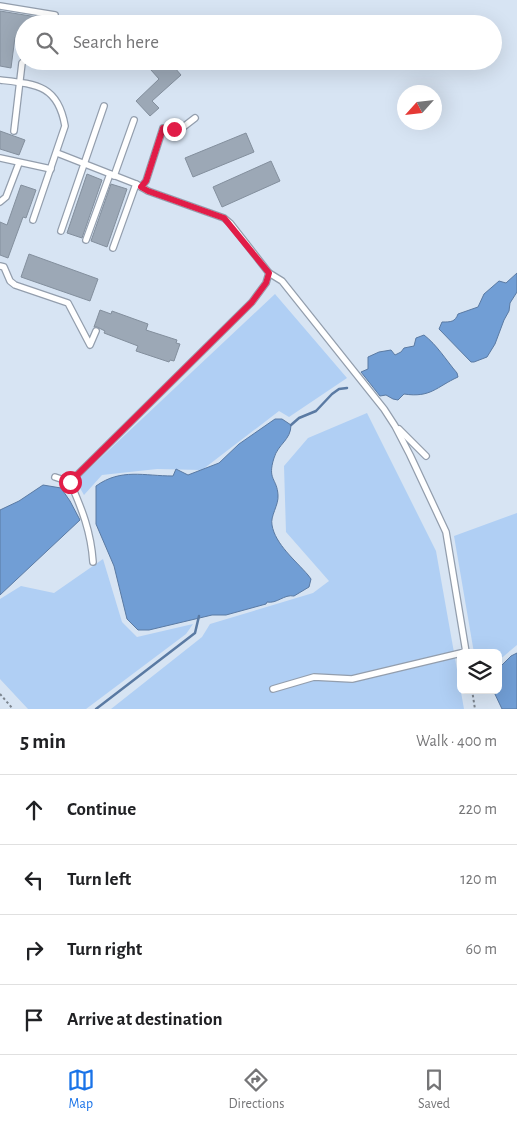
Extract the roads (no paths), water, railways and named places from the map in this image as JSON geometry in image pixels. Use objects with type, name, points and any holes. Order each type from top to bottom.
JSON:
[{"type":"lane","points":[[0,6],[55,15]]},
{"type":"lane","points":[[14,131],[21,70]]},
{"type":"lane","points":[[0,80],[20,82],[42,88],[54,97],[61,106],[65,126],[33,220]]},
{"type":"lane","points":[[61,231],[104,106]]},
{"type":"lane","points":[[113,248],[138,186],[146,181],[163,128],[182,128],[195,118]]},
{"type":"lane","points":[[86,240],[134,120]]},
{"type":"lane","points":[[57,153],[148,191],[224,218],[269,273],[282,281],[354,370],[395,426],[426,456]]},
{"type":"lane","points":[[0,158],[50,169]]},
{"type":"lane","points":[[0,202],[6,197],[19,163]]},
{"type":"lane","points":[[0,266],[4,267],[10,281],[15,286],[68,303],[90,345],[96,331]]},
{"type":"lane","points":[[70,482],[252,302],[266,283],[269,273]]},
{"type":"lane","points":[[395,426],[446,532],[466,649]]},
{"type":"lane","points":[[55,477],[70,482],[92,540],[93,562]]},
{"type":"lane","points":[[273,689],[314,677],[352,679],[457,654]]},
{"type":"waterway","points":[[291,425],[299,418],[316,411],[339,389],[347,388]]},
{"type":"waterway","points":[[96,709],[195,633],[199,616]]}]
